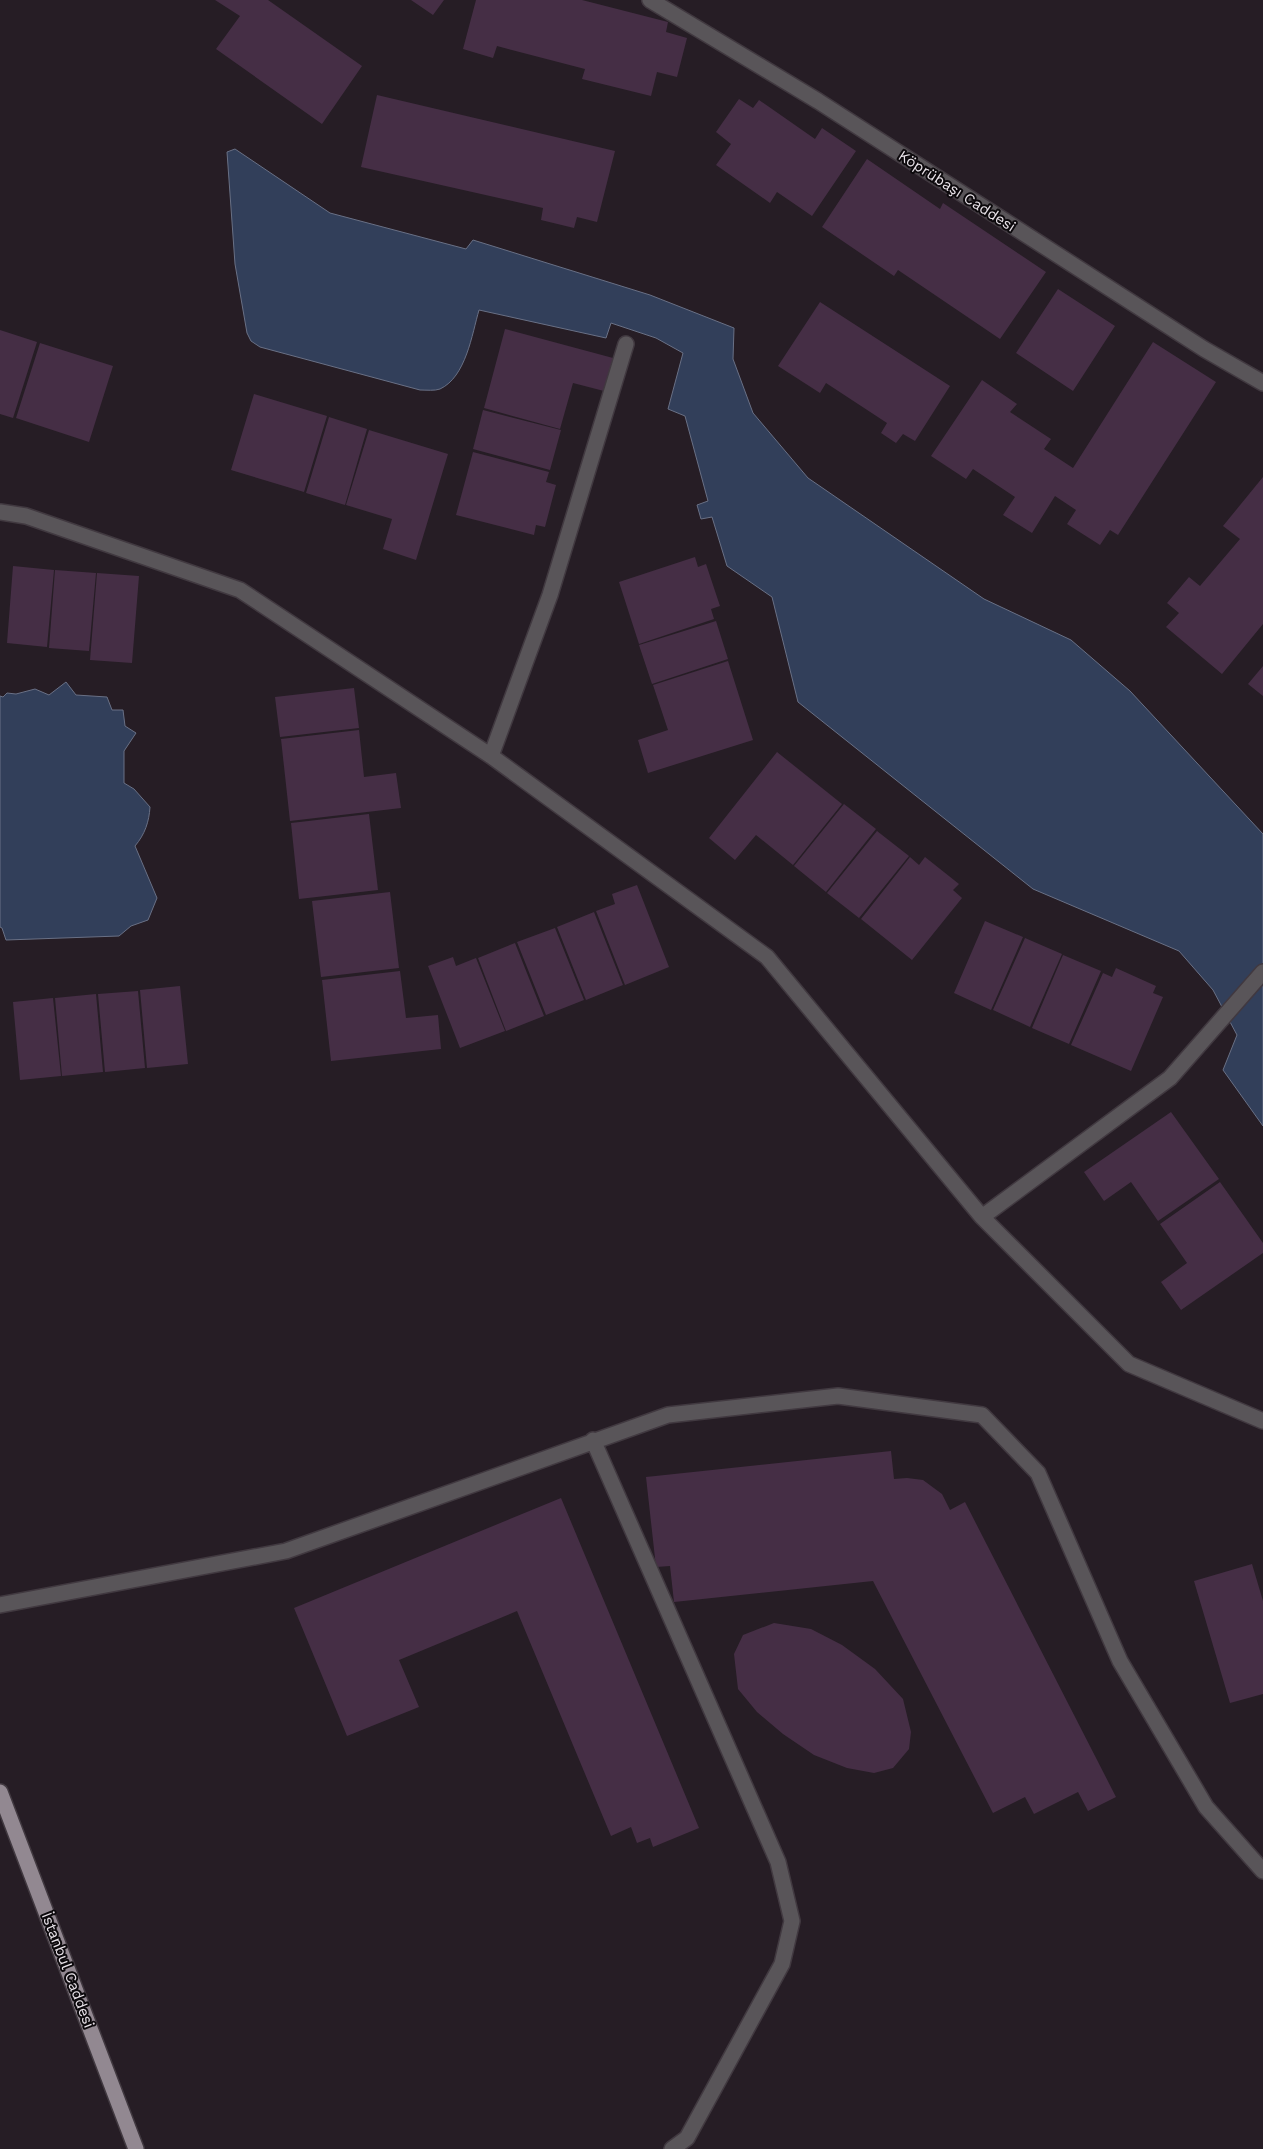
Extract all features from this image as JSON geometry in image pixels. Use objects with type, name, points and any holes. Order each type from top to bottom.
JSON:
[{"type":"main road","name":"İstanbul Caddesi","points":[[0,1792],[136,2149]]},
{"type":"street","name":"Köprübaşı Caddesi","points":[[650,0],[818,101],[1204,349],[1263,383]]},
{"type":"street","points":[[491,756],[550,596],[626,344]]},
{"type":"street","points":[[0,512],[26,516],[240,590],[491,756],[767,957],[982,1216],[1129,1364],[1263,1421]]},
{"type":"street","points":[[982,1216],[1170,1078],[1263,972]]},
{"type":"street","points":[[0,1605],[286,1551],[593,1440],[668,1415],[838,1396],[982,1416],[1038,1474],[1120,1661],[1206,1807],[1263,1871]]},
{"type":"street","points":[[593,1440],[778,1862],[792,1921],[782,1964],[688,2138],[672,2149]]},
{"type":"water","points":[[235,149],[330,213],[466,249],[473,240],[650,295],[734,328],[733,359],[753,413],[808,478],[984,599],[1071,640],[1130,691],[1263,834],[1263,1126],[1223,1070],[1237,1035],[1213,990],[1179,951],[1033,889],[798,702],[772,597],[727,566],[712,517],[701,519],[697,505],[708,501],[685,416],[668,409],[683,353],[656,338],[611,323],[606,338],[479,310],[467,354],[456,375],[440,389],[420,390],[260,347],[251,341],[247,333],[235,264],[227,152]]},
{"type":"water","points":[[66,682],[76,695],[107,697],[112,710],[123,710],[125,726],[136,733],[124,751],[124,783],[134,789],[150,807],[146,828],[135,846],[157,898],[148,920],[131,926],[119,936],[6,940],[0,927],[0,696],[3,697],[7,693],[16,694],[35,689],[49,695]]},
{"type":"building","points":[[215,0],[268,0],[362,66],[322,124],[216,49],[240,16]]},
{"type":"building","points":[[411,0],[444,0],[433,15]]},
{"type":"building","points":[[476,0],[582,0],[668,22],[666,32],[687,38],[677,77],[657,72],[651,96],[582,79],[585,69],[497,46],[493,58],[463,49]]},
{"type":"building","points":[[377,95],[615,151],[597,222],[577,217],[574,228],[541,220],[543,208],[361,167]]},
{"type":"building","points":[[739,99],[753,108],[759,100],[815,139],[822,128],[856,151],[812,216],[777,192],[770,203],[716,165],[731,144],[716,132]]},
{"type":"building","points":[[867,159],[940,209],[943,203],[1046,272],[1000,339],[898,270],[894,276],[822,227]]},
{"type":"building","points":[[1058,289],[1115,326],[1073,391],[1016,353]]},
{"type":"building","points":[[820,302],[950,386],[915,441],[903,434],[896,443],[881,433],[887,423],[826,383],[820,393],[778,366]]},
{"type":"building","points":[[505,329],[613,358],[604,391],[573,383],[560,429],[484,408]]},
{"type":"building","points":[[0,330],[37,342],[13,418],[0,414]]},
{"type":"building","points":[[1153,342],[1216,382],[1118,535],[1110,530],[1100,545],[1067,524],[1076,510],[1055,496],[1032,533],[1003,515],[1015,497],[973,469],[966,479],[931,456],[982,380],[1017,404],[1010,412],[1051,439],[1044,449],[1073,468]]},
{"type":"building","points":[[40,343],[113,366],[89,442],[16,418]]},
{"type":"building","points":[[254,394],[327,416],[304,492],[231,470]]},
{"type":"building","points":[[483,410],[561,430],[550,470],[473,449]]},
{"type":"building","points":[[329,417],[367,429],[345,505],[306,493]]},
{"type":"building","points":[[369,430],[448,454],[416,560],[383,549],[392,519],[346,505]]},
{"type":"building","points":[[473,452],[549,472],[546,482],[556,485],[545,527],[536,525],[534,535],[456,515]]},
{"type":"building","points":[[1263,477],[1263,624],[1222,674],[1166,627],[1179,613],[1167,603],[1189,577],[1200,586],[1240,539],[1223,526]]},
{"type":"building","points":[[695,557],[698,567],[706,564],[720,606],[711,609],[714,619],[639,644],[619,582]]},
{"type":"building","points":[[13,566],[54,570],[47,647],[7,643]]},
{"type":"building","points":[[55,570],[96,573],[89,651],[49,648]]},
{"type":"building","points":[[97,573],[139,576],[132,663],[90,660]]},
{"type":"building","points":[[716,621],[728,659],[652,684],[639,645]]},
{"type":"building","points":[[728,661],[753,740],[648,773],[638,740],[668,730],[653,685]]},
{"type":"building","points":[[1263,666],[1263,696],[1248,684]]},
{"type":"building","points":[[354,688],[359,728],[280,737],[275,697]]},
{"type":"building","points":[[359,730],[364,777],[396,773],[401,808],[290,821],[281,739]]},
{"type":"building","points":[[777,752],[842,804],[793,865],[756,835],[735,860],[709,838]]},
{"type":"building","points":[[844,804],[876,829],[826,892],[794,866]]},
{"type":"building","points":[[369,814],[378,890],[299,899],[291,823]]},
{"type":"building","points":[[877,831],[909,856],[859,918],[827,893]]},
{"type":"building","points":[[910,857],[919,865],[925,857],[959,884],[953,890],[962,898],[912,960],[861,919]]},
{"type":"building","points":[[637,885],[669,967],[625,985],[596,911],[615,904],[612,894]]},
{"type":"building","points":[[390,892],[399,968],[321,977],[312,901]]},
{"type":"building","points":[[594,912],[623,985],[586,1000],[557,927]]},
{"type":"building","points":[[985,921],[1023,937],[991,1010],[954,993]]},
{"type":"building","points":[[555,928],[584,1000],[546,1015],[517,942]]},
{"type":"building","points":[[1025,938],[1062,954],[1030,1027],[993,1010]]},
{"type":"building","points":[[515,943],[544,1016],[506,1031],[478,958]]},
{"type":"building","points":[[1063,955],[1101,971],[1069,1044],[1032,1028]]},
{"type":"building","points":[[453,957],[456,966],[476,958],[505,1031],[460,1048],[428,966]]},
{"type":"building","points":[[1116,968],[1156,986],[1153,993],[1163,997],[1131,1071],[1071,1045],[1103,973],[1112,977]]},
{"type":"building","points":[[400,971],[406,1018],[438,1015],[441,1049],[331,1061],[322,980]]},
{"type":"building","points":[[180,986],[188,1064],[147,1068],[140,990]]},
{"type":"building","points":[[138,991],[145,1068],[105,1072],[98,994]]},
{"type":"building","points":[[96,994],[103,1072],[62,1076],[55,998]]},
{"type":"building","points":[[53,998],[61,1076],[20,1080],[13,1002]]},
{"type":"building","points":[[1171,1112],[1219,1179],[1158,1221],[1131,1182],[1104,1201],[1084,1172]]},
{"type":"building","points":[[1220,1182],[1263,1243],[1263,1253],[1181,1310],[1161,1282],[1187,1263],[1160,1224]]},
{"type":"building","points":[[891,1451],[894,1479],[923,1480],[942,1494],[950,1510],[965,1502],[1116,1797],[1088,1811],[1078,1792],[1034,1814],[1025,1797],[993,1813],[873,1581],[674,1602],[670,1566],[656,1567],[646,1477]]},
{"type":"building","points":[[561,1498],[699,1828],[653,1847],[650,1838],[637,1843],[631,1827],[611,1836],[517,1611],[399,1660],[419,1707],[347,1736],[294,1608]]},
{"type":"building","points":[[1252,1564],[1263,1601],[1263,1694],[1230,1703],[1194,1581]]},
{"type":"building","points":[[774,1623],[811,1629],[842,1645],[875,1669],[903,1699],[911,1732],[909,1749],[893,1768],[874,1773],[847,1768],[814,1755],[783,1734],[757,1712],[738,1689],[734,1654],[743,1635]]}]
